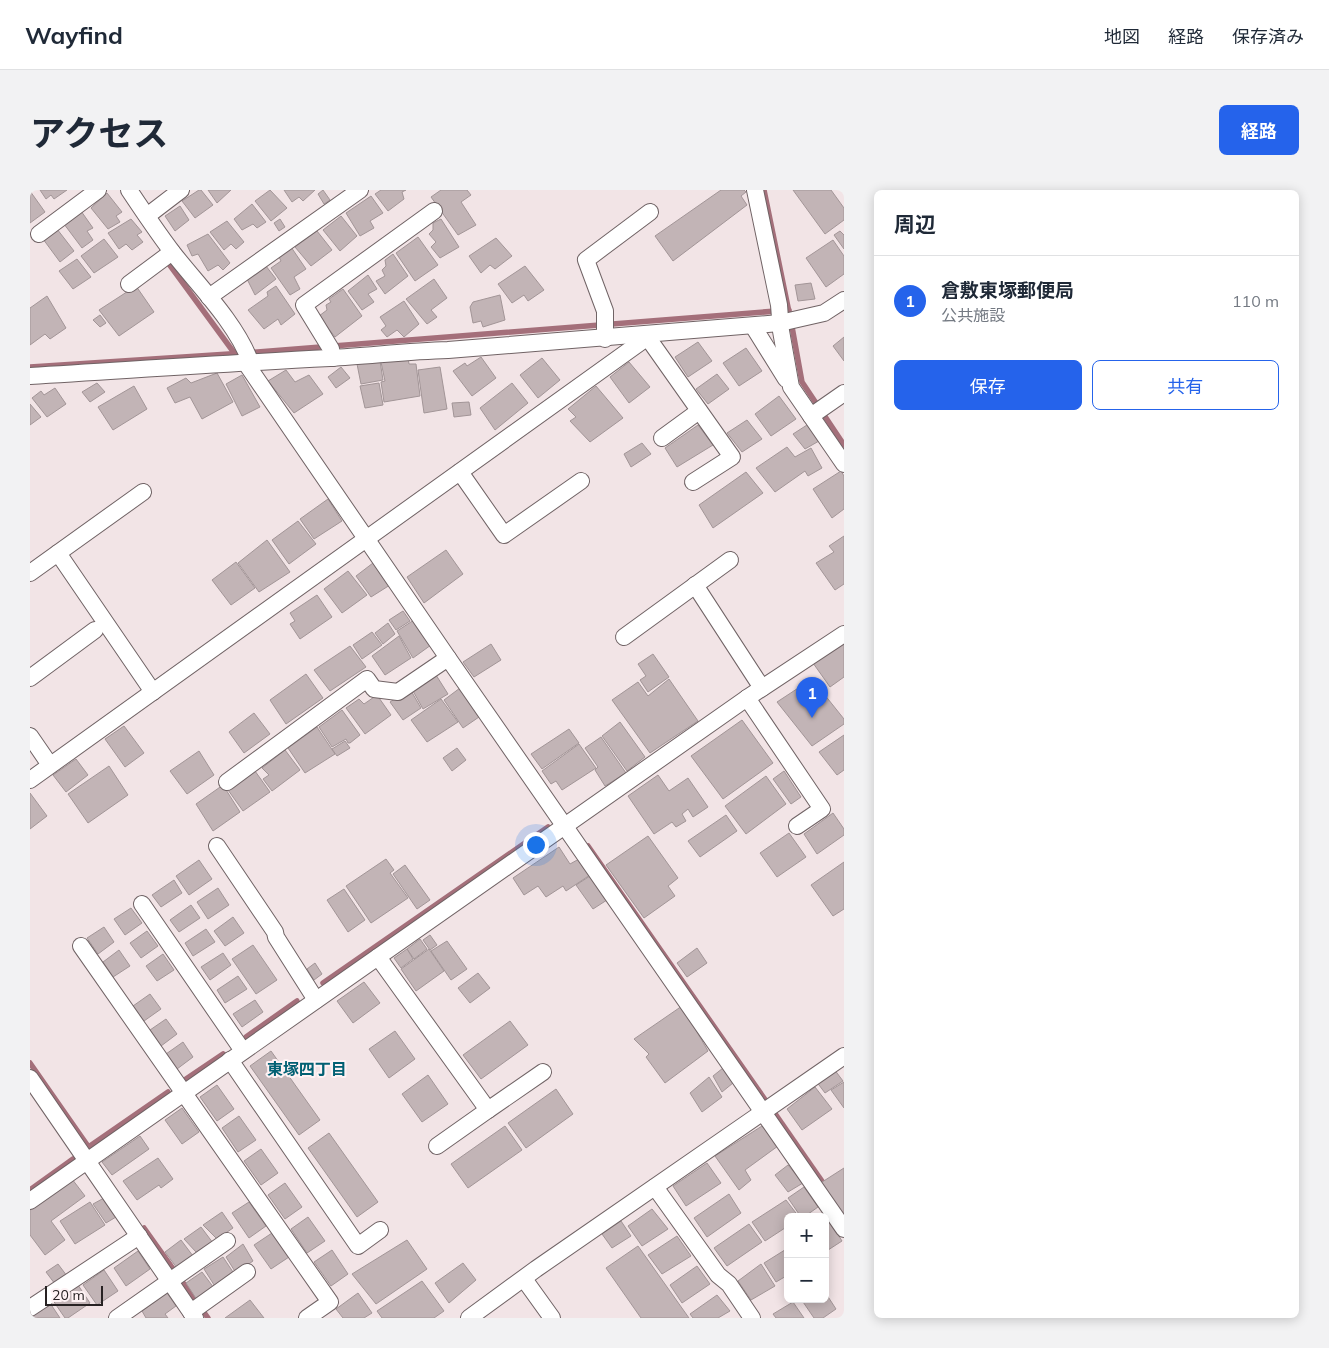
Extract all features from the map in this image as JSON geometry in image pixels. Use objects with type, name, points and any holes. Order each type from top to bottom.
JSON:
[{"type":"street","points":[[40,234],[98,190]]},
{"type":"street","points":[[129,190],[172,252],[209,297],[366,539],[844,1229]]},
{"type":"street","points":[[147,216],[182,190]]},
{"type":"street","points":[[209,297],[360,190]]},
{"type":"street","points":[[755,190],[784,317],[791,387]]},
{"type":"street","points":[[330,350],[304,305],[434,210]]},
{"type":"street","points":[[605,331],[605,311],[586,260],[650,212]]},
{"type":"street","points":[[129,284],[172,252]]},
{"type":"street","points":[[30,376],[330,350],[605,331],[651,335],[753,326],[784,317],[824,313],[844,300]]},
{"type":"street","points":[[753,326],[791,387],[844,464]]},
{"type":"street","points":[[651,335],[699,411],[732,457],[693,482]]},
{"type":"street","points":[[30,780],[651,335]]},
{"type":"street","points":[[811,416],[844,393]]},
{"type":"street","points":[[662,438],[699,411]]},
{"type":"street","points":[[460,472],[504,535],[581,481]]},
{"type":"street","points":[[30,573],[143,492]]},
{"type":"street","points":[[58,553],[153,692]]},
{"type":"street","points":[[624,637],[730,560]]},
{"type":"street","points":[[695,585],[762,688]]},
{"type":"street","points":[[30,678],[96,630]]},
{"type":"street","points":[[30,1201],[182,1092],[237,1056],[747,698],[844,634]]},
{"type":"street","points":[[227,782],[367,679],[374,688],[398,692],[448,658]]},
{"type":"street","points":[[747,698],[822,809],[797,826]]},
{"type":"street","points":[[30,736],[50,765]]},
{"type":"street","points":[[217,846],[276,932],[276,937],[316,1000]]},
{"type":"street","points":[[142,904],[358,1246],[380,1230]]},
{"type":"street","points":[[81,946],[330,1302],[306,1318]]},
{"type":"street","points":[[378,957],[488,1110]]},
{"type":"street","points":[[469,1318],[536,1269],[844,1056]]},
{"type":"street","points":[[437,1146],[543,1072]]},
{"type":"street","points":[[30,1078],[139,1236],[176,1278],[196,1311],[247,1272]]},
{"type":"street","points":[[655,1187],[718,1275],[729,1284],[752,1318]]},
{"type":"street","points":[[30,1308],[139,1236]]},
{"type":"street","points":[[118,1318],[227,1241]]},
{"type":"street","points":[[524,1279],[552,1318]]},
{"type":"building","points":[[40,190],[67,190],[54,199],[51,195],[46,199]]},
{"type":"building","points":[[199,190],[213,205],[195,218],[182,201]]},
{"type":"building","points":[[208,190],[231,190],[217,203]]},
{"type":"building","points":[[270,190],[287,208],[271,221],[255,201]]},
{"type":"building","points":[[284,190],[315,190],[303,201],[299,197],[292,202]]},
{"type":"building","points":[[323,190],[330,200],[324,204],[318,194]]},
{"type":"building","points":[[381,190],[406,190],[402,192],[404,199],[388,211],[375,194]]},
{"type":"building","points":[[441,190],[467,190],[471,195],[461,202],[476,225],[458,235],[431,197]]},
{"type":"building","points":[[721,190],[744,190],[746,192],[741,196],[747,205],[673,261],[655,236]]},
{"type":"building","points":[[793,190],[831,190],[844,208],[844,220],[825,234]]},
{"type":"building","points":[[30,191],[45,212],[30,223]]},
{"type":"building","points":[[107,193],[122,212],[116,216],[120,222],[108,229],[91,208]]},
{"type":"building","points":[[371,196],[383,213],[370,221],[374,228],[360,236],[346,213]]},
{"type":"building","points":[[252,204],[266,222],[257,228],[253,224],[242,230],[234,219]]},
{"type":"building","points":[[180,206],[189,220],[175,231],[165,216]]},
{"type":"building","points":[[81,211],[93,228],[87,231],[93,240],[82,248],[64,224]]},
{"type":"building","points":[[341,216],[357,236],[340,251],[323,230]]},
{"type":"building","points":[[131,219],[142,232],[137,235],[143,242],[132,250],[126,244],[119,249],[108,233]]},
{"type":"building","points":[[280,219],[285,227],[279,231],[274,223]]},
{"type":"building","points":[[441,219],[459,247],[440,258],[431,247],[436,242],[429,234],[433,230],[433,223]]},
{"type":"building","points":[[227,221],[244,242],[236,249],[231,244],[224,250],[210,232]]},
{"type":"building","points":[[57,229],[74,251],[60,262],[43,239]]},
{"type":"building","points":[[317,231],[332,250],[311,266],[295,247]]},
{"type":"building","points":[[840,231],[844,235],[844,249],[834,235]]},
{"type":"building","points":[[208,234],[230,263],[223,270],[218,265],[208,271],[198,254],[192,256],[187,245]]},
{"type":"building","points":[[418,237],[438,265],[415,281],[396,253]]},
{"type":"building","points":[[496,238],[512,256],[495,269],[490,265],[481,273],[469,256]]},
{"type":"building","points":[[104,239],[118,257],[94,273],[81,256]]},
{"type":"building","points":[[833,240],[844,256],[844,274],[826,287],[806,258]]},
{"type":"building","points":[[291,247],[306,269],[294,277],[300,289],[290,295],[271,268],[281,261],[279,257]]},
{"type":"building","points":[[393,254],[408,276],[385,294],[376,281],[385,276],[382,270],[386,266],[385,260]]},
{"type":"building","points":[[77,259],[91,277],[73,289],[59,271]]},
{"type":"building","points":[[266,266],[276,279],[255,295],[247,279]]},
{"type":"building","points":[[525,266],[544,290],[528,301],[524,295],[512,303],[498,284]]},
{"type":"building","points":[[368,275],[377,289],[368,294],[374,302],[362,310],[348,291]]},
{"type":"building","points":[[434,279],[447,298],[431,310],[437,317],[427,324],[406,299]]},
{"type":"building","points":[[811,283],[815,299],[798,301],[795,285]]},
{"type":"building","points":[[136,286],[154,312],[119,336],[99,310]]},
{"type":"building","points":[[276,286],[295,314],[281,325],[278,319],[264,329],[248,310],[268,296],[267,292]]},
{"type":"building","points":[[343,289],[362,316],[335,337],[319,316],[327,310],[326,305],[331,302],[329,299]]},
{"type":"building","points":[[500,295],[505,320],[483,327],[481,321],[473,323],[470,307],[473,302]]},
{"type":"building","points":[[47,296],[66,328],[50,339],[45,334],[30,345],[30,308]]},
{"type":"building","points":[[404,301],[419,324],[404,337],[397,330],[387,337],[381,330],[386,326],[380,317]]},
{"type":"building","points":[[100,315],[106,323],[100,327],[93,320]]},
{"type":"building","points":[[844,337],[844,361],[833,346]]},
{"type":"building","points":[[698,342],[712,361],[688,377],[675,357]]},
{"type":"building","points":[[746,348],[762,371],[739,386],[723,363]]},
{"type":"building","points":[[481,357],[496,378],[472,396],[453,371],[465,363],[467,366]]},
{"type":"building","points":[[408,358],[409,364],[416,364],[420,396],[384,402],[381,382],[385,381],[381,362]]},
{"type":"building","points":[[542,358],[560,380],[538,398],[520,375]]},
{"type":"building","points":[[380,361],[383,380],[361,384],[357,364]]},
{"type":"building","points":[[629,362],[650,387],[629,403],[610,377]]},
{"type":"building","points":[[341,367],[350,378],[336,388],[328,377]]},
{"type":"building","points":[[440,367],[447,409],[424,413],[418,370]]},
{"type":"building","points":[[286,370],[295,382],[309,375],[323,394],[294,413],[268,381]]},
{"type":"building","points":[[217,373],[233,402],[202,419],[190,397],[175,403],[167,388],[186,378],[191,383]]},
{"type":"building","points":[[717,374],[729,389],[708,404],[696,389]]},
{"type":"building","points":[[242,375],[260,407],[242,416],[226,384]]},
{"type":"building","points":[[97,383],[105,392],[90,402],[82,392]]},
{"type":"building","points":[[379,383],[383,405],[365,408],[360,386]]},
{"type":"building","points":[[512,383],[528,403],[495,430],[480,408]]},
{"type":"building","points":[[134,386],[147,409],[113,430],[98,407]]},
{"type":"building","points":[[596,386],[623,418],[590,442],[570,421],[576,417],[568,409]]},
{"type":"building","points":[[55,388],[66,404],[47,417],[32,398],[41,391],[44,395]]},
{"type":"building","points":[[779,396],[796,419],[771,436],[755,414]]},
{"type":"building","points":[[469,402],[471,415],[454,417],[452,403]]},
{"type":"building","points":[[30,404],[41,417],[30,425]]},
{"type":"building","points":[[747,420],[762,439],[742,452],[727,433]]},
{"type":"building","points":[[698,425],[713,445],[677,467],[665,448]]},
{"type":"building","points":[[807,425],[819,441],[805,449],[793,434]]},
{"type":"building","points":[[642,443],[651,454],[631,467],[624,454]]},
{"type":"building","points":[[787,447],[795,457],[811,448],[822,468],[808,476],[805,471],[775,492],[756,468]]},
{"type":"building","points":[[841,471],[844,476],[844,509],[832,518],[813,489]]},
{"type":"building","points":[[746,472],[763,493],[713,528],[699,505]]},
{"type":"building","points":[[328,499],[342,521],[314,539],[300,519]]},
{"type":"building","points":[[298,521],[316,544],[289,564],[272,540]]},
{"type":"building","points":[[844,536],[844,584],[835,590],[816,563],[834,552],[829,546]]},
{"type":"building","points":[[267,540],[290,572],[259,592],[238,563]]},
{"type":"building","points":[[446,550],[463,574],[424,603],[407,577]]},
{"type":"building","points":[[236,562],[255,588],[231,605],[212,580]]},
{"type":"building","points":[[373,563],[390,585],[371,597],[356,576]]},
{"type":"building","points":[[348,571],[367,595],[342,613],[324,589]]},
{"type":"building","points":[[317,595],[332,617],[300,639],[290,624],[295,621],[290,613]]},
{"type":"building","points":[[403,611],[410,621],[396,630],[389,620]]},
{"type":"building","points":[[414,620],[431,645],[413,658],[397,631]]},
{"type":"building","points":[[388,623],[395,634],[383,644],[375,633]]},
{"type":"building","points":[[372,632],[382,645],[362,659],[353,645]]},
{"type":"building","points":[[399,636],[411,658],[385,675],[372,656]]},
{"type":"building","points":[[491,644],[501,660],[474,677],[463,662]]},
{"type":"building","points":[[844,644],[844,677],[830,687],[813,663]]},
{"type":"building","points":[[350,646],[366,667],[330,691],[314,670]]},
{"type":"building","points":[[653,654],[669,677],[648,692],[640,680],[646,676],[638,664]]},
{"type":"building","points":[[306,674],[323,698],[286,724],[270,700]]},
{"type":"building","points":[[436,675],[448,694],[423,709],[413,691]]},
{"type":"building","points":[[669,679],[698,721],[650,753],[612,700],[638,682],[648,696]]},
{"type":"building","points":[[812,679],[844,719],[844,724],[812,746],[777,702]]},
{"type":"building","points":[[460,688],[479,717],[463,728],[444,700]]},
{"type":"building","points":[[410,689],[421,708],[403,720],[390,702]]},
{"type":"building","points":[[377,695],[391,715],[365,734],[346,708],[359,699],[364,704]]},
{"type":"building","points":[[441,699],[458,722],[427,742],[411,720]]},
{"type":"building","points":[[342,710],[360,735],[350,743],[346,739],[332,747],[319,727]]},
{"type":"building","points":[[254,713],[270,734],[244,753],[229,732]]},
{"type":"building","points":[[742,720],[773,763],[723,799],[691,756]]},
{"type":"building","points":[[620,722],[645,757],[627,771],[602,736]]},
{"type":"building","points":[[124,726],[144,753],[125,767],[105,739]]},
{"type":"building","points":[[317,727],[335,754],[305,773],[288,748]]},
{"type":"building","points":[[569,729],[579,743],[542,769],[531,754]]},
{"type":"building","points":[[844,735],[844,770],[837,775],[819,752]]},
{"type":"building","points":[[601,737],[626,773],[605,786],[595,770],[598,767],[585,748]]},
{"type":"building","points":[[345,741],[350,748],[337,756],[332,749]]},
{"type":"building","points":[[579,744],[596,768],[562,790],[556,781],[551,784],[542,771]]},
{"type":"building","points":[[457,748],[466,760],[452,771],[443,758]]},
{"type":"building","points":[[285,750],[300,770],[272,791],[263,779],[269,775],[262,768]]},
{"type":"building","points":[[199,751],[214,775],[187,794],[170,771]]},
{"type":"building","points":[[76,759],[88,775],[66,792],[53,775]]},
{"type":"building","points":[[109,766],[128,795],[88,823],[68,794]]},
{"type":"building","points":[[255,771],[270,792],[243,811],[228,790]]},
{"type":"building","points":[[784,771],[801,797],[791,804],[773,779]]},
{"type":"building","points":[[658,775],[669,791],[688,778],[708,807],[693,817],[688,809],[682,814],[686,821],[676,827],[672,822],[654,834],[628,796]]},
{"type":"building","points":[[766,776],[786,804],[746,834],[725,806]]},
{"type":"building","points":[[223,785],[240,812],[213,831],[196,804]]},
{"type":"building","points":[[30,793],[47,816],[30,829]]},
{"type":"building","points":[[833,813],[844,829],[844,835],[817,854],[804,834]]},
{"type":"building","points":[[726,815],[737,831],[700,857],[688,841]]},
{"type":"building","points":[[789,833],[806,857],[777,877],[760,853]]},
{"type":"building","points":[[648,836],[678,878],[668,886],[675,896],[644,918],[606,865]]},
{"type":"building","points":[[559,847],[570,864],[579,859],[590,875],[566,891],[563,886],[546,897],[538,886],[524,895],[513,878]]},
{"type":"building","points":[[386,859],[394,870],[390,873],[408,898],[371,923],[346,886]]},
{"type":"building","points":[[199,860],[212,879],[189,895],[176,876]]},
{"type":"building","points":[[844,862],[844,909],[833,916],[811,885]]},
{"type":"building","points":[[405,865],[430,900],[417,909],[393,874]]},
{"type":"building","points":[[590,876],[607,900],[593,909],[576,885]]},
{"type":"building","points":[[174,880],[182,893],[161,907],[152,895]]},
{"type":"building","points":[[218,888],[229,905],[208,919],[197,902]]},
{"type":"building","points":[[344,889],[365,920],[348,932],[327,900]]},
{"type":"building","points":[[191,905],[200,918],[179,932],[170,920]]},
{"type":"building","points":[[131,908],[142,923],[125,935],[114,919]]},
{"type":"building","points":[[233,917],[244,933],[225,946],[214,931]]},
{"type":"building","points":[[104,927],[114,942],[98,954],[87,938]]},
{"type":"building","points":[[206,929],[215,942],[193,956],[185,943]]},
{"type":"building","points":[[147,931],[158,946],[141,958],[130,943]]},
{"type":"building","points":[[430,935],[437,945],[430,950],[423,940]]},
{"type":"building","points":[[420,939],[427,949],[414,959],[407,949]]},
{"type":"building","points":[[447,941],[467,969],[451,980],[431,951]]},
{"type":"building","points":[[253,945],[277,980],[256,994],[232,959]]},
{"type":"building","points":[[697,948],[707,963],[687,977],[677,963]]},
{"type":"building","points":[[407,949],[413,959],[401,968],[394,958]]},
{"type":"building","points":[[429,949],[444,971],[416,991],[401,969]]},
{"type":"building","points":[[119,950],[130,966],[113,977],[103,962]]},
{"type":"building","points":[[223,953],[231,965],[210,980],[201,967]]},
{"type":"building","points":[[163,954],[174,970],[157,981],[146,966]]},
{"type":"building","points":[[315,963],[322,974],[314,980],[307,969]]},
{"type":"building","points":[[478,973],[490,988],[470,1003],[458,988]]},
{"type":"building","points":[[238,976],[247,989],[225,1003],[217,990]]},
{"type":"building","points":[[364,982],[380,1003],[353,1023],[337,1001]]},
{"type":"building","points":[[150,994],[161,1009],[144,1021],[133,1006]]},
{"type":"building","points":[[255,1000],[263,1012],[242,1027],[233,1014]]},
{"type":"building","points":[[682,1006],[708,1051],[665,1083],[646,1057],[649,1054],[634,1039]]},
{"type":"building","points":[[166,1019],[177,1034],[161,1046],[150,1030]]},
{"type":"building","points":[[510,1021],[528,1045],[481,1079],[463,1055]]},
{"type":"building","points":[[395,1031],[415,1059],[389,1078],[369,1049]]},
{"type":"building","points":[[183,1042],[193,1057],[177,1069],[166,1054]]},
{"type":"building","points":[[271,1051],[320,1120],[299,1135],[250,1066]]},
{"type":"building","points":[[723,1068],[733,1083],[722,1092],[713,1076]]},
{"type":"building","points":[[834,1069],[843,1081],[825,1093],[816,1081]]},
{"type":"building","points":[[428,1075],[448,1104],[422,1122],[402,1094]]},
{"type":"building","points":[[709,1077],[722,1097],[702,1112],[690,1093]]},
{"type":"building","points":[[844,1082],[844,1108],[831,1090]]},
{"type":"building","points":[[217,1085],[234,1109],[217,1121],[200,1097]]},
{"type":"building","points":[[815,1087],[832,1109],[802,1130],[787,1109]]},
{"type":"building","points":[[556,1089],[573,1114],[526,1148],[508,1123]]},
{"type":"building","points":[[182,1108],[199,1132],[182,1144],[165,1120]]},
{"type":"building","points":[[239,1116],[256,1140],[238,1152],[222,1128]]},
{"type":"building","points":[[505,1126],[522,1150],[468,1188],[451,1164]]},
{"type":"building","points":[[762,1126],[778,1146],[745,1170],[751,1180],[739,1190],[715,1156]]},
{"type":"building","points":[[329,1133],[378,1202],[357,1217],[308,1148]]},
{"type":"building","points":[[140,1136],[149,1149],[112,1175],[102,1162]]},
{"type":"building","points":[[261,1149],[278,1173],[261,1185],[244,1161]]},
{"type":"building","points":[[158,1158],[173,1179],[161,1188],[159,1185],[137,1200],[123,1181]]},
{"type":"building","points":[[707,1163],[721,1183],[686,1206],[673,1186]]},
{"type":"building","points":[[788,1165],[803,1183],[788,1192],[775,1175]]},
{"type":"building","points":[[844,1168],[844,1213],[841,1215],[819,1184]]},
{"type":"building","points":[[72,1179],[85,1196],[51,1221],[65,1240],[45,1255],[30,1235],[30,1210]]},
{"type":"building","points":[[285,1183],[302,1207],[285,1219],[268,1195]]},
{"type":"building","points":[[804,1187],[818,1207],[810,1213],[798,1213],[788,1198]]},
{"type":"building","points":[[729,1194],[741,1213],[707,1237],[694,1218]]},
{"type":"building","points":[[104,1198],[116,1217],[106,1223],[93,1204]]},
{"type":"building","points":[[786,1200],[796,1213],[784,1213],[784,1229],[765,1241],[752,1222]]},
{"type":"building","points":[[90,1202],[105,1225],[75,1244],[60,1221]]},
{"type":"building","points":[[249,1202],[266,1226],[249,1238],[232,1213]]},
{"type":"building","points":[[652,1209],[668,1229],[642,1246],[628,1226]]},
{"type":"building","points":[[222,1212],[233,1228],[217,1239],[203,1225]]},
{"type":"building","points":[[308,1217],[325,1241],[307,1253],[291,1229]]},
{"type":"building","points":[[829,1220],[842,1241],[829,1249]]},
{"type":"building","points":[[621,1221],[631,1236],[612,1248],[602,1234]]},
{"type":"building","points":[[749,1224],[762,1242],[727,1266],[714,1248]]},
{"type":"building","points":[[201,1227],[213,1243],[196,1252],[184,1239]]},
{"type":"building","points":[[272,1233],[289,1257],[271,1269],[254,1245]]},
{"type":"building","points":[[677,1236],[691,1256],[662,1274],[648,1255]]},
{"type":"building","points":[[181,1240],[193,1256],[177,1268],[165,1252]]},
{"type":"building","points":[[407,1240],[427,1269],[376,1304],[352,1274]]},
{"type":"building","points":[[243,1244],[253,1261],[236,1273],[226,1257]]},
{"type":"building","points":[[638,1246],[689,1318],[641,1318],[606,1268]]},
{"type":"building","points":[[332,1250],[348,1274],[331,1286],[314,1262]]},
{"type":"building","points":[[784,1250],[784,1277],[776,1282],[764,1263]]},
{"type":"building","points":[[138,1251],[150,1269],[126,1286],[114,1268]]},
{"type":"building","points":[[223,1257],[235,1275],[216,1288],[204,1269]]},
{"type":"building","points":[[463,1263],[476,1280],[449,1303],[435,1283]]},
{"type":"building","points":[[58,1264],[67,1276],[55,1284],[46,1272]]},
{"type":"building","points":[[761,1264],[775,1286],[751,1300],[738,1281]]},
{"type":"building","points":[[697,1266],[710,1284],[682,1303],[670,1285]]},
{"type":"building","points":[[104,1270],[118,1291],[97,1305],[83,1285]]},
{"type":"building","points":[[202,1272],[214,1288],[197,1300],[186,1283]]},
{"type":"building","points":[[422,1281],[444,1311],[434,1318],[382,1318],[377,1311]]},
{"type":"building","points":[[78,1285],[90,1303],[68,1318],[65,1318],[54,1302]]},
{"type":"building","points":[[167,1293],[176,1306],[165,1314],[168,1318],[146,1318],[142,1311]]},
{"type":"building","points":[[358,1293],[372,1313],[364,1318],[343,1318],[336,1309]]},
{"type":"building","points":[[717,1295],[730,1311],[718,1318],[693,1318],[690,1314]]},
{"type":"building","points":[[829,1298],[836,1309],[823,1318],[814,1318],[804,1303],[829,1303]]},
{"type":"building","points":[[250,1300],[264,1318],[225,1318]]},
{"type":"building","points":[[50,1303],[60,1318],[30,1317]]},
{"type":"building","points":[[794,1303],[804,1318],[776,1318],[773,1314]]},
{"type":"waterway","points":[[764,190],[789,312]]},
{"type":"waterway","points":[[169,264],[235,354]]},
{"type":"waterway","points":[[30,367],[244,353],[789,310]]},
{"type":"waterway","points":[[791,321],[802,382],[818,406]]},
{"type":"waterway","points":[[824,415],[844,445]]},
{"type":"waterway","points":[[323,983],[548,827]]},
{"type":"waterway","points":[[588,846],[766,1101]]},
{"type":"waterway","points":[[246,1037],[297,1001]]},
{"type":"waterway","points":[[183,1081],[223,1054]]},
{"type":"waterway","points":[[30,1063],[90,1149]]},
{"type":"waterway","points":[[87,1148],[168,1092]]},
{"type":"waterway","points":[[776,1115],[826,1187]]},
{"type":"waterway","points":[[30,1190],[73,1159]]},
{"type":"waterway","points":[[144,1228],[208,1318]]},
{"type":"place","name":"倉敷東塚郵便局","points":[[812,718]]},
{"type":"district","name":"東塚四丁目","points":[[307,1069]]}]
